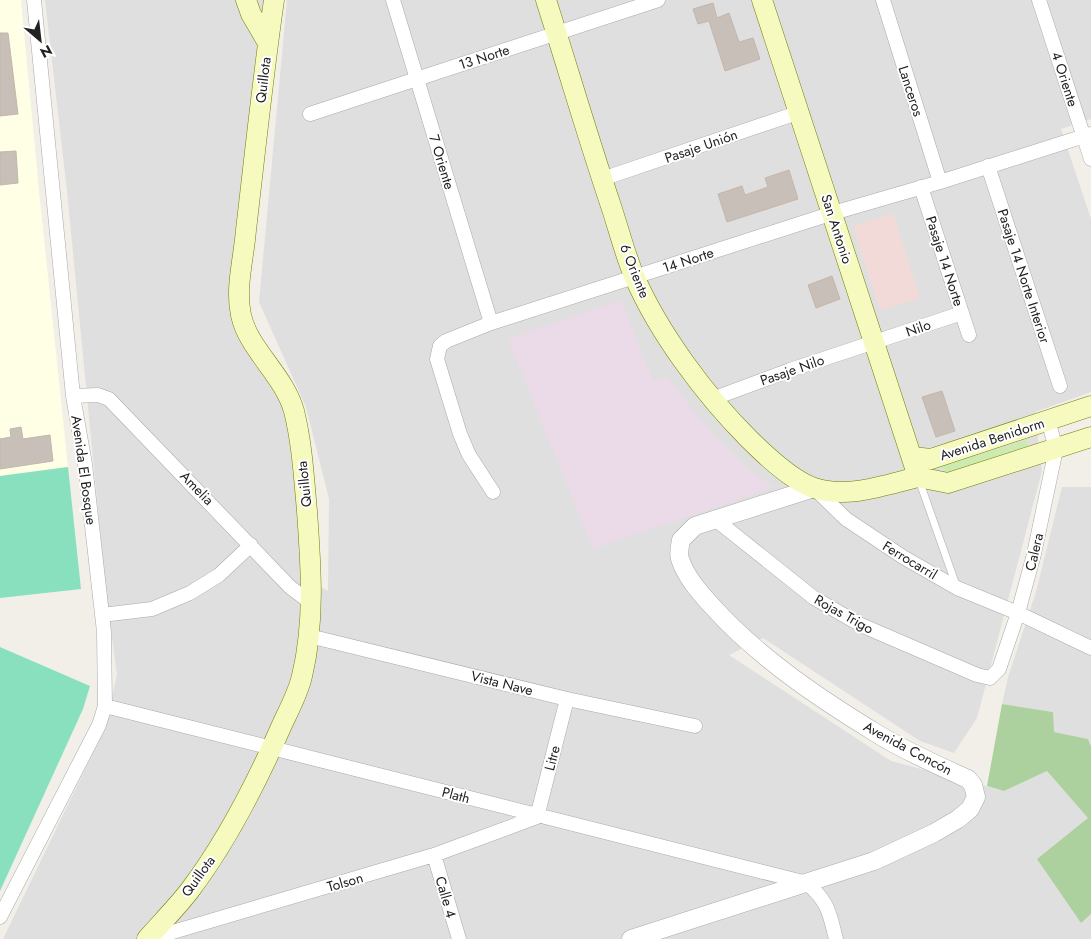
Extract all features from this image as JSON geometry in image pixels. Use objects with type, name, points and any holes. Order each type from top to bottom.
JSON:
[{"type":"main road","points":[[246,0],[251,14],[268,43]]},
{"type":"main road","name":"Quillota","points":[[148,939],[189,891],[215,853],[246,800],[302,679],[309,636],[311,603],[309,544],[305,487],[294,413],[288,394],[246,331],[240,314],[240,289],[274,0]]},
{"type":"main road","name":"6 Oriente","points":[[546,0],[635,278],[654,314],[712,399],[762,452],[787,472],[814,488]]},
{"type":"main road","name":"San Antonio","points":[[762,0],[912,457]]},
{"type":"main road","name":"Avenida Benidorm","points":[[912,457],[931,459],[1091,406]]},
{"type":"main road","name":"Avenida Benidorm","points":[[814,488],[841,492],[866,490],[918,476],[948,483],[1091,437]]},
{"type":"main road","points":[[912,457],[918,476]]},
{"type":"street","name":"Avenida El Bosque","points":[[0,917],[99,725],[105,706],[104,632],[85,464],[73,396],[34,0]]},
{"type":"street","name":"7 Oriente","points":[[393,0],[491,323]]},
{"type":"street","name":"13 Norte","points":[[310,114],[658,0]]},
{"type":"street","name":"Lanceros","points":[[883,0],[940,182]]},
{"type":"street","name":"4 Oriente","points":[[1039,0],[1087,135],[1091,159]]},
{"type":"street","name":"Pasaje Unión","points":[[602,179],[800,112]]},
{"type":"street","name":"14 Norte","points":[[494,492],[469,455],[460,434],[437,359],[440,346],[446,341],[491,323],[833,213],[940,182],[1087,135]]},
{"type":"street","name":"Pasaje 14 Norte Interior","points":[[988,166],[1060,386]]},
{"type":"street","name":"Pasaje 14 Norte","points":[[921,187],[969,335]]},
{"type":"street","name":"Nilo","points":[[874,343],[962,313]]},
{"type":"street","name":"Pasaje Nilo","points":[[712,399],[874,343]]},
{"type":"street","name":"Amelia","points":[[73,396],[98,395],[109,399],[290,587],[311,603]]},
{"type":"street","name":"Calera","points":[[990,678],[999,669],[1018,613],[1034,554],[1056,449],[1048,420]]},
{"type":"street","name":"Avenida Concón","points":[[631,939],[874,861],[934,833],[958,819],[970,809],[976,797],[973,785],[968,779],[877,734],[782,669],[730,626],[686,573],[679,557],[680,540],[695,526],[814,488]]},
{"type":"street","name":"Ferrocarril","points":[[814,488],[846,519],[903,557],[957,588],[1018,613],[1091,648]]},
{"type":"street","name":"Rojas Trigo","points":[[715,520],[814,598],[861,625],[977,675],[990,678]]},
{"type":"street","points":[[102,615],[152,609],[190,593],[219,575],[251,545]]},
{"type":"street","name":"Vista Nave","points":[[309,636],[566,699],[695,726]]},
{"type":"street","name":"Litre","points":[[537,817],[566,699]]},
{"type":"street","name":"Plath","points":[[105,706],[272,747],[537,817],[807,883]]},
{"type":"street","name":"Tolson","points":[[148,939],[434,856],[537,817]]},
{"type":"street","name":"Calle 4","points":[[434,856],[458,939]]},
{"type":"street","points":[[807,883],[827,905],[836,939]]},
{"type":"lane","points":[[918,476],[957,588]]},
{"type":"shaded area","points":[[0,0],[21,0],[68,467],[0,476]]},
{"type":"shaded area","points":[[45,0],[269,0],[231,317],[293,422],[313,583],[328,591],[329,499],[306,407],[259,302],[287,0],[1091,0],[1091,119],[1061,129],[1091,219],[1091,392],[1035,412],[1042,471],[977,718],[954,753],[920,741],[763,638],[729,655],[891,761],[1004,791],[1047,771],[1089,818],[1081,922],[1091,914],[1091,939],[3,939],[105,728],[117,675],[106,592],[67,191]]},
{"type":"shaded area","points":[[893,213],[920,298],[880,311],[853,226]]},
{"type":"shaded area","points":[[621,300],[653,381],[668,377],[711,432],[751,471],[774,487],[593,549],[508,339]]},
{"type":"shaded area","points":[[1062,487],[1091,487],[1091,746],[1088,739],[1053,732],[1053,712],[1002,704],[1008,677],[1036,592]]},
{"type":"green space","points":[[1026,440],[1029,449],[946,475],[941,466]]},
{"type":"green space","points":[[68,467],[81,589],[0,598],[0,476]]},
{"type":"green space","points":[[0,647],[90,686],[83,709],[0,891]]},
{"type":"green space","points":[[1002,704],[1053,712],[1054,732],[1088,739],[1091,746],[1091,914],[1081,923],[1037,859],[1088,818],[1047,771],[1004,791],[987,786]]},
{"type":"building","points":[[713,3],[717,18],[729,13],[739,42],[753,38],[760,59],[725,71],[709,21],[698,24],[693,9]]},
{"type":"building","points":[[0,33],[8,33],[18,114],[0,116]]},
{"type":"building","points":[[16,151],[18,183],[0,185],[0,152]]},
{"type":"building","points":[[789,170],[798,199],[727,222],[718,194],[742,186],[745,195],[768,187],[765,178]]},
{"type":"building","points":[[832,276],[840,299],[816,308],[808,285]]},
{"type":"building","points":[[942,391],[955,431],[936,437],[922,397]]},
{"type":"building","points":[[21,427],[23,439],[50,435],[53,461],[0,469],[0,439],[11,437],[10,429]]}]
